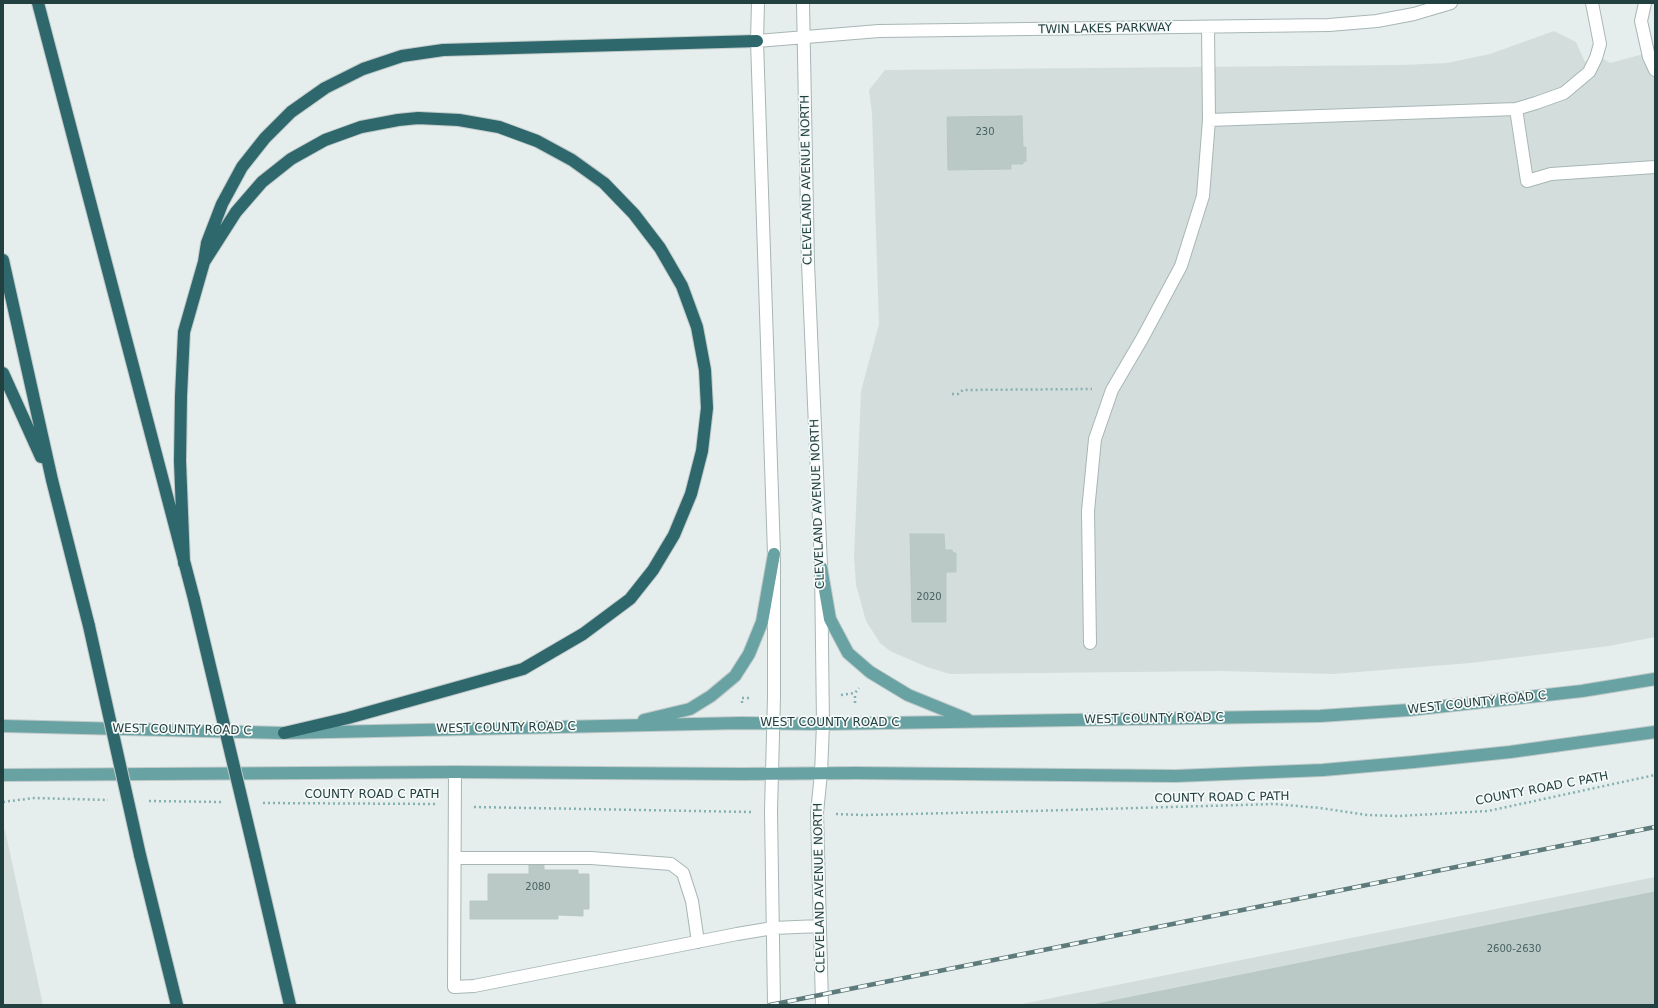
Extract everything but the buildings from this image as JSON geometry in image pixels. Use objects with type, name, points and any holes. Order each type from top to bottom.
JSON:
[{"type":"highway","points":[[38,3],[194,599],[290,1005]]},
{"type":"highway","points":[[184,563],[180,461],[184,332],[208,243],[222,204],[242,168],[265,138],[291,112],[325,88],[363,69],[402,56],[443,50],[757,41]]},
{"type":"highway","points":[[204,262],[236,212],[262,182],[291,159],[325,140],[361,127],[418,118],[459,120],[499,127],[537,141],[572,160],[604,183],[634,214],[660,248],[682,286],[697,327],[705,370],[707,408],[702,451],[691,494],[674,534],[653,570],[630,599],[583,634],[523,669],[348,718],[284,732]]},
{"type":"highway","points":[[3,260],[52,480],[89,626],[140,855],[177,1005]]},
{"type":"highway","points":[[3,373],[52,480]]},
{"type":"main road","points":[[620,725],[690,709],[711,696],[735,676],[749,654],[762,622],[774,554]]},
{"type":"main road","points":[[821,567],[830,619],[848,653],[870,672],[908,695],[972,721]]},
{"type":"main road","name":"WEST COUNTY ROAD C","points":[[3,726],[284,732],[620,725],[1161,720],[1320,716],[1409,710],[1508,700],[1582,691],[1655,679]]},
{"type":"main road","points":[[3,774],[455,772],[1176,776],[1323,770],[1414,762],[1510,752],[1655,732]]},
{"type":"street","points":[[758,3],[757,41],[774,554],[771,811],[774,1005]]},
{"type":"street","name":"CLEVELAND AVENUE NORTH","points":[[803,3],[808,262],[821,567],[823,724],[821,773],[817,813],[822,1005]]},
{"type":"street","name":"TWIN LAKES PARKWAY","points":[[757,41],[879,31],[1208,28],[1329,25],[1370,22],[1414,14],[1451,3]]},
{"type":"street","points":[[1209,120],[1516,108],[1564,93],[1589,72],[1596,58],[1600,44],[1592,3]]},
{"type":"street","points":[[1645,3],[1641,21],[1648,57],[1655,70]]},
{"type":"street","points":[[1090,643],[1088,511],[1095,439],[1112,390],[1147,331],[1181,266],[1202,196],[1209,120],[1208,28]]},
{"type":"street","points":[[1516,108],[1527,181],[1551,174],[1655,167]]},
{"type":"street","points":[[455,772],[454,987],[474,986],[773,928],[820,926]]},
{"type":"street","points":[[455,858],[591,858],[671,864],[683,873],[692,901],[698,942]]},
{"type":"path","points":[[952,394],[958,394],[963,390],[1095,389]]},
{"type":"path","points":[[855,703],[855,693],[860,685]]},
{"type":"path","points":[[839,695],[855,693]]},
{"type":"path","points":[[742,698],[752,698]]},
{"type":"path","name":"COUNTY ROAD C PATH","points":[[857,815],[1275,804],[1320,808],[1367,815],[1414,815],[1488,811],[1655,776]]},
{"type":"path","points":[[3,802],[34,798],[110,800]]},
{"type":"path","points":[[142,801],[229,802]]},
{"type":"path","name":"COUNTY ROAD C PATH","points":[[261,803],[455,804],[472,807],[741,813]]},
{"type":"shaded area","points":[[1554,31],[1576,42],[1585,62],[1599,56],[1610,63],[1655,51],[1655,637],[1609,646],[1471,663],[1333,674],[1221,671],[950,674],[927,667],[890,651],[880,643],[866,621],[856,585],[854,557],[861,391],[879,324],[872,114],[869,90],[885,70],[1401,65],[1447,63],[1490,54]]},
{"type":"shaded area","points":[[3,830],[5,830],[43,1005],[3,1005]]},
{"type":"shaded area","points":[[1655,877],[1655,1005],[1017,1005]]},
{"type":"railway","points":[[770,1005],[1655,827]]}]
